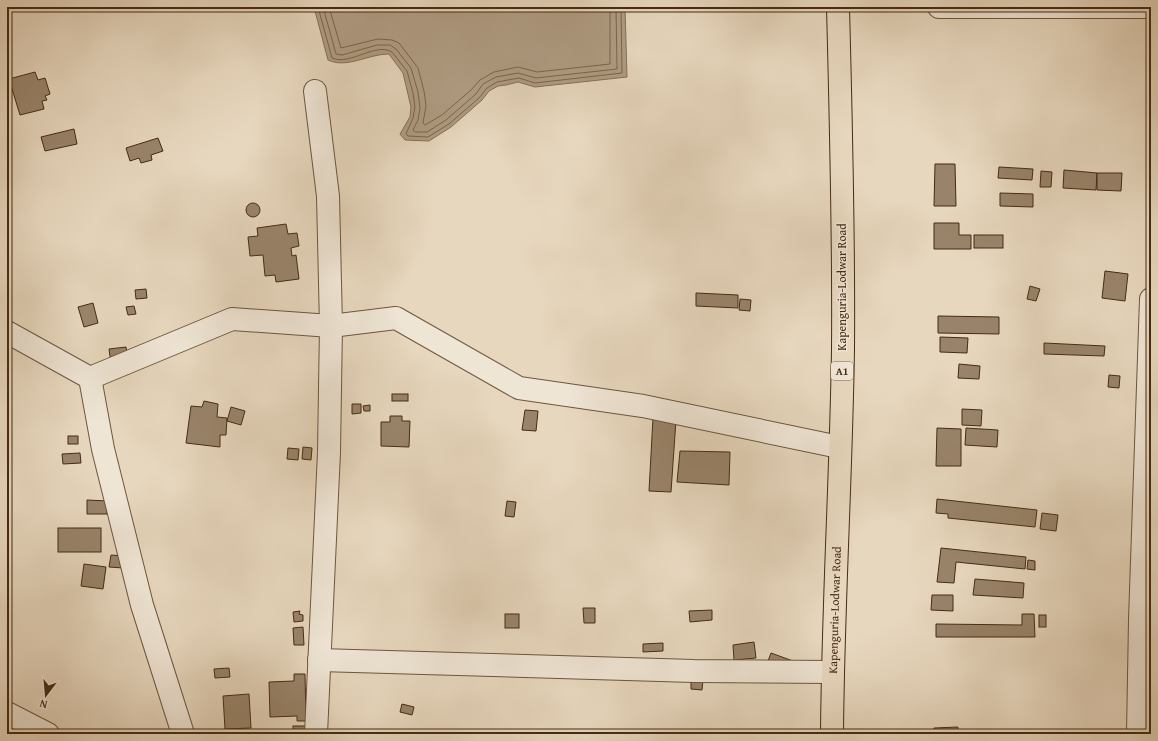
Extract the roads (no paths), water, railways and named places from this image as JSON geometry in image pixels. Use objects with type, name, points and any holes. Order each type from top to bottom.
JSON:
[{"type":"highway","name":"Kapenguria-Lodwar Road","points":[[832,734],[832,672],[843,352],[843,191],[838,7]]},
{"type":"street","points":[[939,7],[1151,7]]},
{"type":"street","points":[[315,91],[328,196],[331,326],[329,452],[316,734]]},
{"type":"street","points":[[1138,734],[1140,620],[1151,299]]},
{"type":"street","points":[[90,378],[232,319],[331,326],[396,318],[518,388],[643,406],[840,447]]},
{"type":"street","points":[[7,332],[90,378]]},
{"type":"street","points":[[90,378],[103,449],[142,605],[183,734]]},
{"type":"street","points":[[319,660],[694,671],[832,672]]},
{"type":"street","points":[[7,713],[48,734]]},
{"type":"water","points":[[314,7],[625,7],[627,77],[535,87],[518,82],[498,86],[489,91],[482,100],[451,127],[429,141],[405,140],[400,134],[410,117],[411,107],[403,73],[389,54],[343,63],[328,60]]}]
